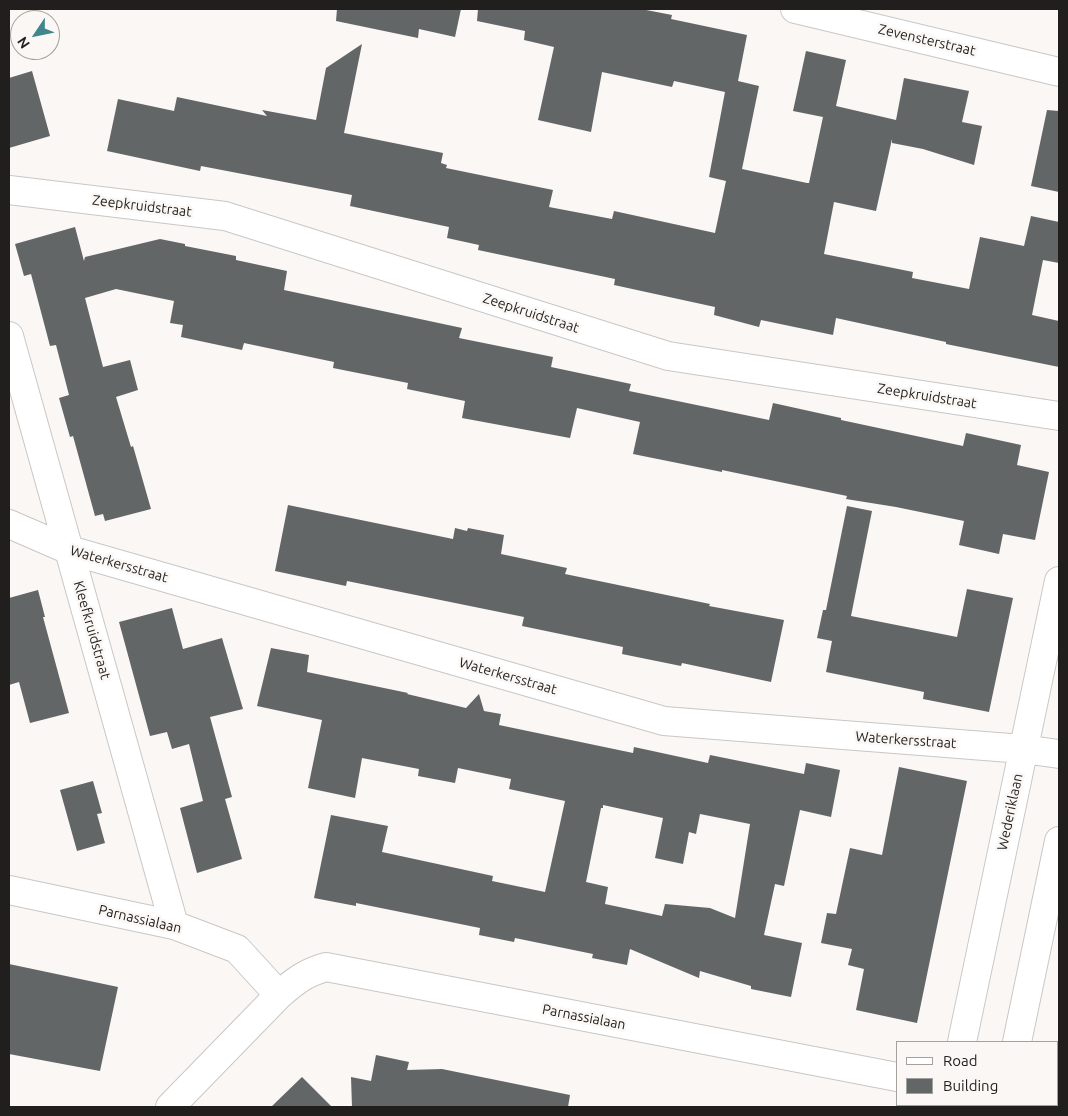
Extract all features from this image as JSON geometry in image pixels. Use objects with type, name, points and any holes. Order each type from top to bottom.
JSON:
[{"type":"street","name":"Zevensterstraat","points":[[795,9],[1059,72]]},
{"type":"street","name":"Zeepkruidstraat","points":[[9,190],[225,216],[668,356],[1059,416]]},
{"type":"street","name":"Kleefkruidstraat","points":[[9,336],[174,926]]},
{"type":"street","name":"Waterkersstraat","points":[[9,524],[69,550],[664,721],[1023,749],[1059,754]]},
{"type":"street","name":"Wederiklaan","points":[[962,1041],[1059,581]]},
{"type":"street","points":[[1017,1041],[1059,841]]},
{"type":"street","name":"Parnassialaan","points":[[9,890],[174,926],[237,949],[280,995]]},
{"type":"street","name":"Parnassialaan","points":[[170,1107],[280,995],[299,978],[311,971],[326,967],[896,1077]]},
{"type":"building","points":[[337,9],[461,9],[455,37],[419,29],[418,38],[336,21]]},
{"type":"building","points":[[478,9],[641,9],[672,15],[671,19],[747,35],[738,81],[759,86],[742,169],[807,183],[809,183],[823,117],[793,111],[806,51],[846,60],[836,106],[896,120],[904,78],[969,91],[962,122],[982,126],[974,165],[923,149],[892,143],[892,139],[876,211],[834,202],[824,254],[913,272],[912,278],[969,289],[980,237],[1024,246],[1031,216],[1059,222],[1059,263],[1043,260],[1032,315],[1059,321],[1059,367],[946,344],[946,342],[836,318],[833,335],[761,320],[759,327],[714,315],[715,307],[614,285],[615,279],[478,250],[479,245],[447,238],[449,227],[350,206],[352,195],[201,166],[200,171],[107,151],[118,99],[174,111],[177,97],[267,116],[262,110],[316,120],[326,68],[362,44],[344,133],[443,153],[441,163],[447,165],[446,168],[553,190],[549,207],[612,219],[614,211],[715,233],[726,181],[709,177],[725,92],[674,81],[672,87],[602,72],[591,132],[538,120],[554,47],[524,40],[525,31],[477,21]]},
{"type":"building","points":[[32,71],[50,136],[9,148],[9,78]]},
{"type":"building","points":[[1047,110],[1059,111],[1059,192],[1031,186]]},
{"type":"building","points":[[75,227],[84,261],[85,257],[160,239],[236,256],[236,260],[287,271],[284,290],[462,328],[459,338],[553,357],[551,367],[631,384],[629,391],[769,420],[773,403],[841,418],[841,420],[963,446],[966,433],[1021,445],[1017,465],[1049,472],[1035,540],[1003,534],[999,554],[959,545],[964,521],[846,499],[847,496],[722,470],[722,472],[633,454],[640,422],[577,408],[570,438],[462,418],[465,401],[407,389],[408,383],[333,368],[334,362],[244,343],[242,350],[181,337],[183,325],[170,323],[174,301],[116,289],[85,298],[103,367],[130,360],[138,390],[116,397],[131,447],[133,446],[151,509],[105,521],[103,514],[95,516],[73,436],[70,437],[59,398],[69,395],[56,345],[50,346],[31,274],[24,276],[15,244]]},
{"type":"building","points":[[288,505],[453,539],[455,528],[467,531],[468,528],[504,535],[501,554],[567,568],[565,574],[710,604],[709,606],[784,620],[771,682],[682,663],[681,666],[622,654],[623,647],[522,626],[524,617],[347,581],[346,586],[275,571]]},
{"type":"building","points":[[847,506],[872,511],[851,616],[957,637],[967,589],[1013,598],[989,712],[923,699],[924,692],[826,672],[832,641],[817,638],[823,610],[826,610]]},
{"type":"building","points":[[38,590],[45,617],[43,617],[69,713],[30,723],[19,682],[9,685],[9,598]]},
{"type":"building","points":[[172,608],[183,649],[222,638],[243,709],[210,717],[232,797],[225,799],[242,859],[197,873],[180,808],[203,801],[189,744],[172,749],[167,732],[150,736],[119,622]]},
{"type":"building","points":[[271,648],[309,655],[307,672],[408,693],[466,708],[479,694],[484,711],[501,714],[499,725],[633,753],[634,747],[708,763],[710,755],[804,774],[806,763],[840,770],[831,817],[800,810],[784,886],[775,884],[764,935],[802,943],[791,997],[751,989],[751,986],[700,971],[699,978],[630,949],[627,965],[592,958],[593,954],[515,938],[514,942],[479,935],[480,928],[356,903],[356,906],[314,898],[331,815],[388,826],[382,852],[493,876],[492,881],[545,892],[565,801],[509,789],[511,779],[458,768],[455,783],[418,776],[419,769],[362,758],[355,798],[308,788],[322,720],[257,706]],"holes":[[[603,805],[663,818],[655,858],[683,864],[689,832],[696,834],[700,814],[750,824],[735,918],[710,908],[665,904],[662,916],[605,904],[608,887],[586,882]]]},
{"type":"building","points":[[899,767],[967,781],[917,1023],[856,1010],[864,969],[848,965],[852,949],[821,943],[827,913],[836,914],[850,848],[882,855]]},
{"type":"building","points":[[93,781],[102,813],[97,814],[105,843],[77,851],[60,790]]},
{"type":"building","points":[[9,964],[118,987],[100,1071],[9,1054]]},
{"type":"building","points":[[376,1055],[409,1062],[407,1070],[442,1069],[570,1095],[568,1107],[352,1107],[351,1077],[371,1081]]},
{"type":"building","points":[[302,1077],[332,1107],[271,1107]]}]
